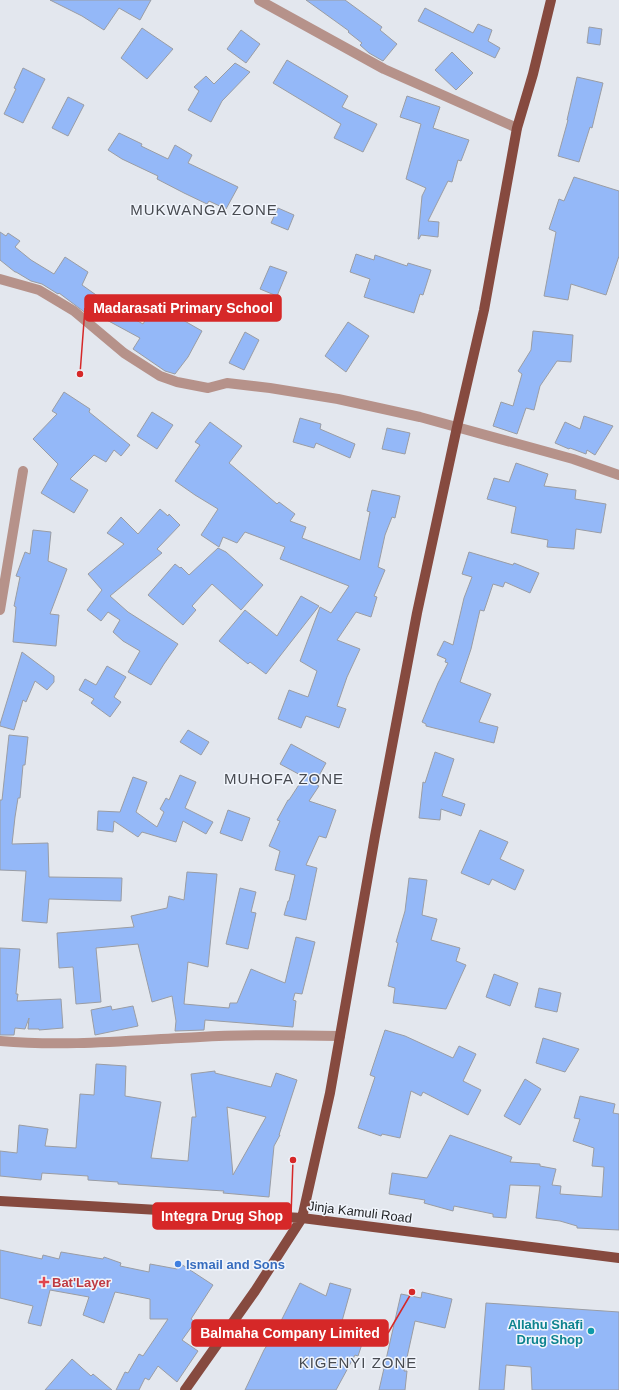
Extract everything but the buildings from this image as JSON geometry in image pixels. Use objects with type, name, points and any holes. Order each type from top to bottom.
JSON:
[{"type":"main road","points":[[185,1390],[255,1291],[302,1218],[330,1093],[375,836],[415,621],[484,310],[517,128],[533,74],[550,0]]},
{"type":"main road","name":"Jinja Kamuli Road","points":[[0,1201],[302,1218],[619,1258]]},
{"type":"street","points":[[259,0],[384,69],[517,128]]},
{"type":"street","points":[[0,279],[40,290],[74,311],[124,353],[160,376],[177,382],[208,388],[227,383],[270,388],[315,395],[420,417],[573,459],[619,475]]},
{"type":"street","points":[[0,610],[23,471]]},
{"type":"street","points":[[0,1041],[43,1043],[124,1042],[277,1034],[340,1036]]},
{"type":"place","name":"Madarasati Primary School","points":[[80,374]]},
{"type":"place","name":"Integra Drug Shop","points":[[293,1160]]},
{"type":"place","name":"Ismail and Sons","points":[[178,1264]]},
{"type":"place","name":"Bat'Layer","points":[[44,1282]]},
{"type":"place","name":"Balmaha Company Limited","points":[[412,1292]]},
{"type":"place","name":"Allahu Shafi Drug Shop","points":[[591,1331]]},
{"type":"district","name":"MUKWANGA ZONE","points":[[204,209]]},
{"type":"district","name":"MUHOFA ZONE","points":[[284,778]]},
{"type":"district","name":"KIGENYI ZONE","points":[[358,1362]]}]
